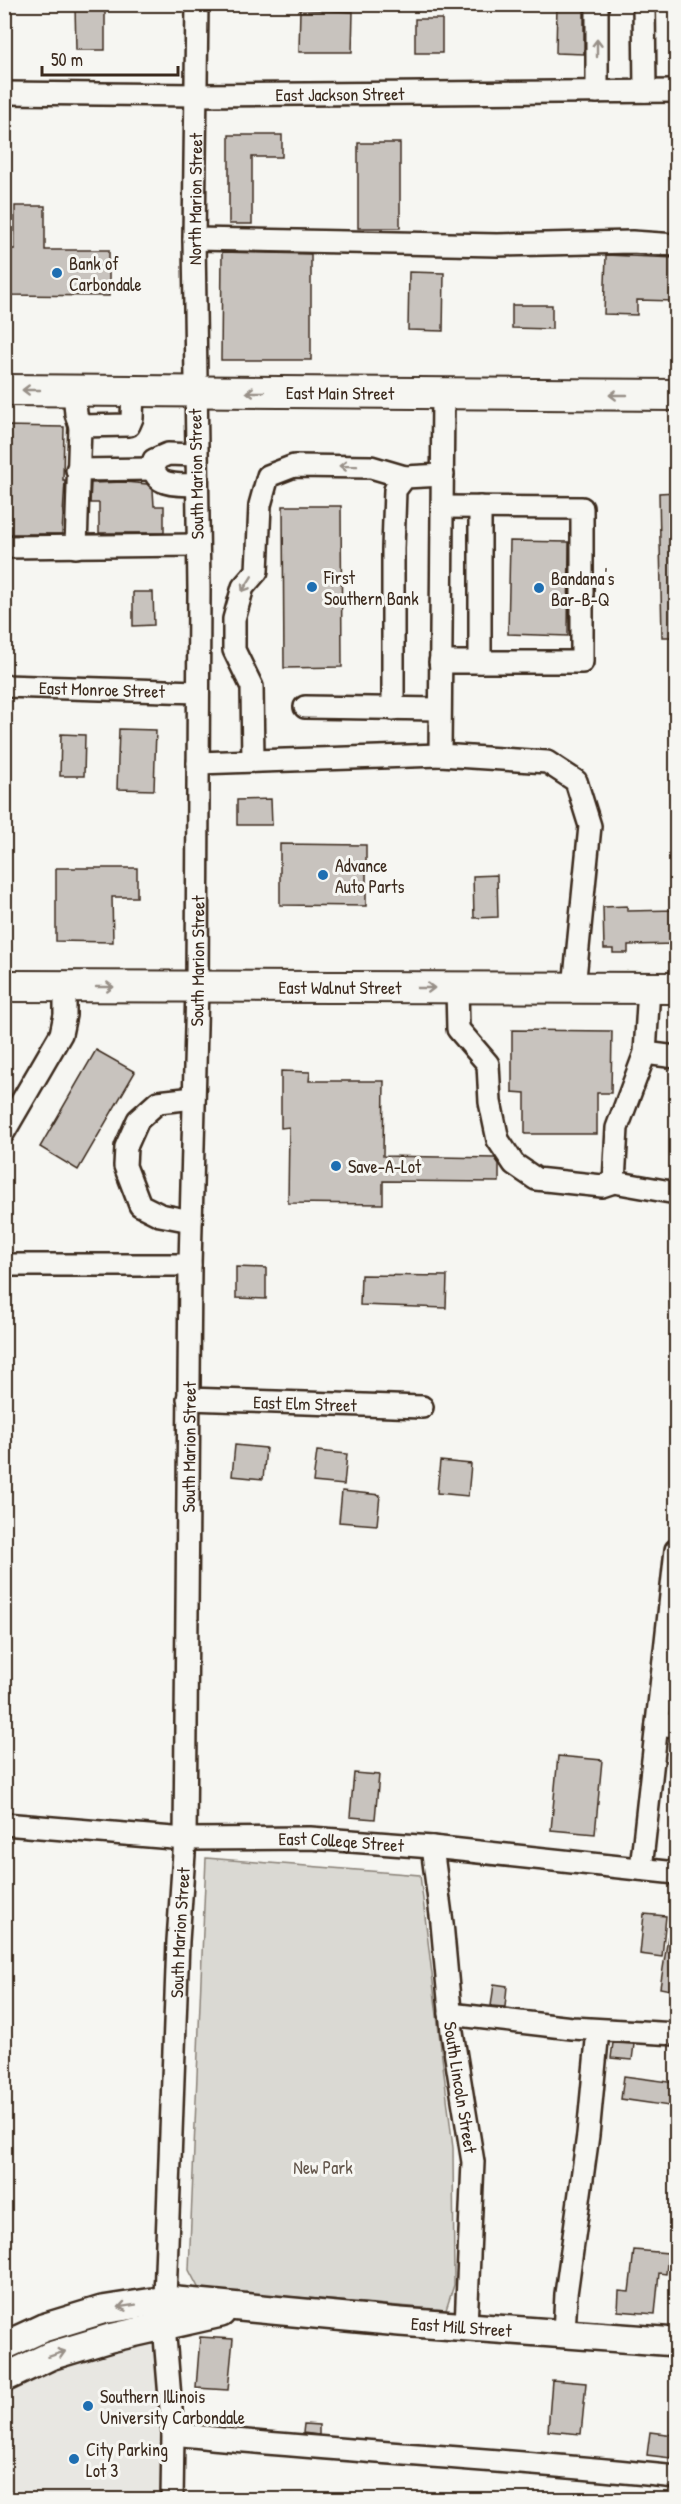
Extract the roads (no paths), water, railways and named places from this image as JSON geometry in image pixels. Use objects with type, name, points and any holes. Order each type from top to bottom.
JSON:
[{"type":"highway","name":"East Main Street","points":[[4,390],[676,395]]},
{"type":"highway","name":"East Walnut Street","points":[[4,986],[663,988]]},
{"type":"main road","name":"East Mill Street","points":[[4,2346],[43,2328],[102,2310],[165,2313],[248,2306],[676,2342]]},
{"type":"main road","name":"East Mill Street","points":[[4,2378],[50,2356],[110,2338],[165,2313]]},
{"type":"street","name":"North Marion Street","points":[[195,392],[197,4]]},
{"type":"street","points":[[597,4],[597,92]]},
{"type":"street","points":[[644,4],[645,91]]},
{"type":"street","name":"East Jackson Street","points":[[4,93],[197,95],[676,91]]},
{"type":"street","points":[[194,239],[497,245],[632,242],[676,245]]},
{"type":"street","points":[[74,391],[76,414],[81,426],[77,470],[76,547]]},
{"type":"street","points":[[81,426],[129,425],[132,418],[134,391]]},
{"type":"street","name":"South Marion Street","points":[[172,2499],[173,2434],[165,2313],[178,1941],[185,1839],[188,1399],[197,987],[198,545],[195,392]]},
{"type":"street","points":[[440,755],[443,393]]},
{"type":"street","points":[[196,455],[160,456],[154,460],[153,470],[166,484],[196,485]]},
{"type":"street","points":[[253,761],[252,687],[234,650],[234,619],[243,587],[256,571],[260,505],[268,476],[294,466],[371,467],[405,477],[442,475]]},
{"type":"street","points":[[77,470],[153,470]]},
{"type":"street","points":[[393,709],[395,490],[405,477]]},
{"type":"street","points":[[440,662],[582,662],[582,508],[442,507]]},
{"type":"street","points":[[480,507],[480,662]]},
{"type":"street","points":[[4,547],[198,545]]},
{"type":"street","name":"East Monroe Street","points":[[4,686],[198,692]]},
{"type":"street","points":[[305,707],[439,709]]},
{"type":"street","points":[[198,763],[440,755],[547,762],[576,781],[590,826],[574,988]]},
{"type":"street","points":[[4,1132],[61,1034],[65,1015],[65,986]]},
{"type":"street","points":[[457,988],[458,1029],[488,1064],[490,1102],[498,1140],[514,1164],[536,1179],[602,1186],[614,1182],[676,1193]]},
{"type":"street","points":[[614,1182],[617,1128],[645,1053],[663,988]]},
{"type":"street","points":[[645,1053],[676,1057]]},
{"type":"street","points":[[191,1221],[160,1215],[141,1205],[126,1166],[126,1147],[138,1120],[158,1102],[194,1098]]},
{"type":"street","points":[[4,1265],[190,1264]]},
{"type":"street","name":"East Elm Street","points":[[188,1399],[422,1407]]},
{"type":"street","points":[[641,1869],[667,1725],[676,1550]]},
{"type":"street","name":"East College Street","points":[[4,1824],[185,1839],[310,1838],[432,1847],[676,1873]]},
{"type":"street","name":"South Lincoln Street","points":[[432,1847],[450,2014],[473,2162],[466,2326]]},
{"type":"street","points":[[450,2014],[598,2030],[676,2034]]},
{"type":"street","points":[[564,2334],[598,2030]]},
{"type":"street","points":[[173,2434],[310,2448],[496,2460],[676,2477]]},
{"type":"place","name":"Bank of Carbondale","points":[[57,273]]},
{"type":"place","name":"First Southern Bank","points":[[312,587]]},
{"type":"place","name":"Bandana's Bar-B-Q","points":[[539,588]]},
{"type":"place","name":"Advance Auto Parts","points":[[323,875]]},
{"type":"place","name":"Save-A-Lot","points":[[336,1166]]},
{"type":"place","name":"Southern Illinois University Carbondale","points":[[88,2406]]},
{"type":"place","name":"City Parking Lot 3","points":[[74,2459]]},
{"type":"park label","name":"New Park","points":[[323,2167]]}]
